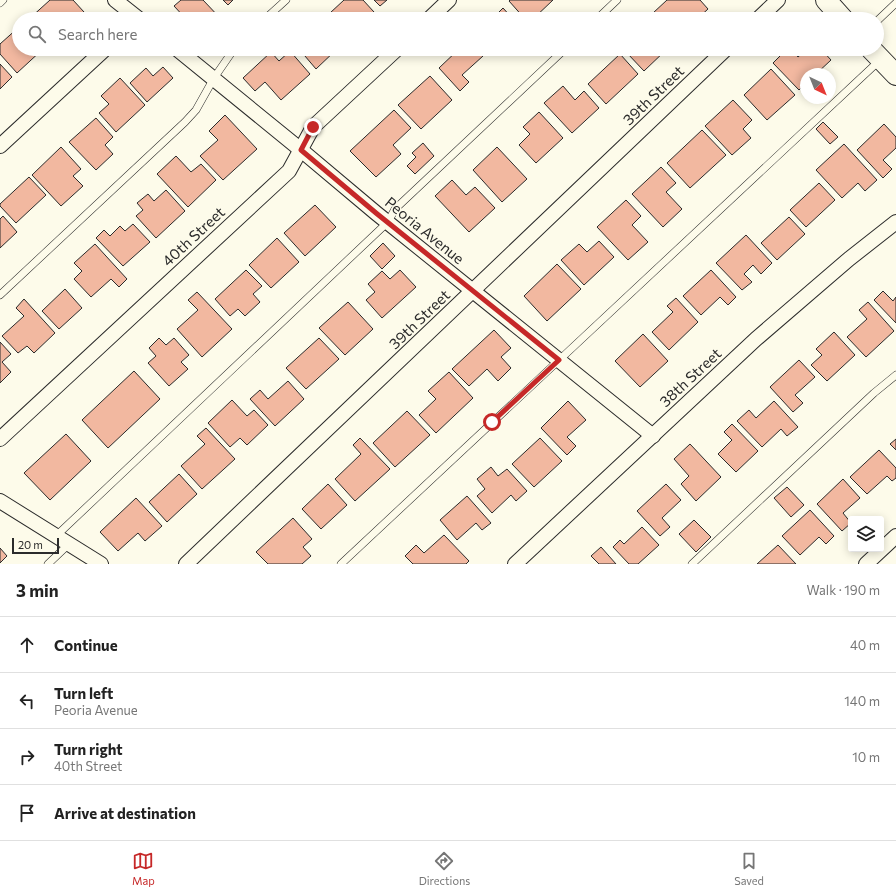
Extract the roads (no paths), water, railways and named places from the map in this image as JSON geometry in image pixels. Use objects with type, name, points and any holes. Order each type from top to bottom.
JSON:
[{"type":"main road","points":[[826,0],[837,12]]},
{"type":"main road","points":[[878,56],[896,75]]},
{"type":"street","points":[[436,12],[449,0]]},
{"type":"street","points":[[765,12],[778,0]]},
{"type":"street","points":[[118,1],[131,12]]},
{"type":"street","points":[[0,146],[97,56]]},
{"type":"street","name":"Peoria Avenue","points":[[186,56],[388,222],[653,436]]},
{"type":"street","name":"40th Street","points":[[0,439],[289,171],[313,127],[389,56]]},
{"type":"street","name":"39th Street","points":[[186,564],[719,56]]},
{"type":"street","name":"38th Street","points":[[515,564],[756,339],[849,259],[896,222]]},
{"type":"street","points":[[0,501],[101,564]]},
{"type":"street","points":[[866,564],[896,536]]},
{"type":"lane","points":[[0,3],[3,0]]},
{"type":"lane","points":[[273,12],[286,0]]},
{"type":"lane","points":[[604,12],[617,0]]},
{"type":"lane","points":[[884,14],[896,3]]},
{"type":"lane","points":[[0,295],[185,122],[196,110],[214,78],[229,56]]},
{"type":"lane","points":[[56,536],[388,222],[395,209],[558,56]]},
{"type":"lane","points":[[341,564],[559,360],[874,56]]},
{"type":"lane","points":[[692,564],[874,393],[896,375]]},
{"type":"lane","points":[[48,564],[69,544]]}]
